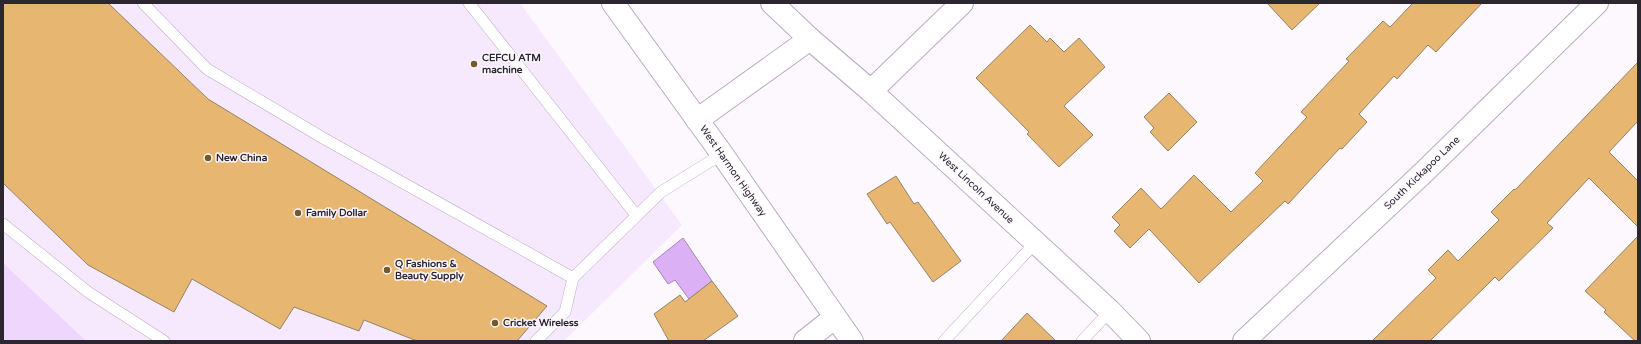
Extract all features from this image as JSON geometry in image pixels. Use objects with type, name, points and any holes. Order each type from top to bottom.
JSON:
[{"type":"street","name":"West Harmon Highway","points":[[612,3],[722,154],[834,318],[852,341]]},
{"type":"street","name":"West Lincoln Avenue","points":[[772,3],[810,39],[872,91],[1036,242],[1110,311],[1139,341]]},
{"type":"street","points":[[872,91],[962,3]]},
{"type":"street","name":"South Kickapoo Lane","points":[[1244,341],[1422,173],[1597,3]]},
{"type":"street","points":[[697,120],[810,39]]},
{"type":"street","points":[[805,341],[834,318]]},
{"type":"lane","points":[[143,3],[207,69],[323,138],[573,278]]},
{"type":"lane","points":[[469,3],[636,215]]},
{"type":"lane","points":[[536,341],[565,312],[573,278],[661,192],[722,154]]},
{"type":"lane","points":[[3,224],[88,292],[164,341]]},
{"type":"lane","points":[[944,341],[1036,242]]},
{"type":"lane","points":[[1082,341],[1110,311]]},
{"type":"shaded area","points":[[3,3],[520,3],[682,225],[564,341],[3,341]]},
{"type":"shaded area","points":[[683,238],[712,281],[689,299],[675,280],[668,284],[653,262]]},
{"type":"shaded area","points":[[3,263],[86,341],[3,341]]},
{"type":"building","points":[[3,3],[108,3],[208,99],[547,306],[517,341],[417,341],[364,320],[359,331],[294,307],[280,329],[192,279],[174,312],[88,265],[3,183]]},
{"type":"building","points":[[1267,3],[1320,3],[1292,30]]},
{"type":"building","points":[[1413,3],[1482,3],[1436,52],[1428,45],[1397,79],[1394,76],[1359,114],[1367,122],[1342,149],[1340,148],[1288,204],[1285,201],[1199,283],[1149,229],[1130,248],[1114,231],[1120,225],[1112,217],[1141,188],[1161,209],[1194,175],[1231,212],[1263,181],[1255,173],[1307,117],[1301,112],[1349,61],[1346,59],[1383,21],[1390,27]]},
{"type":"building","points":[[1030,25],[1047,42],[1050,38],[1064,52],[1079,38],[1105,67],[1064,106],[1093,135],[1059,167],[1027,134],[1029,132],[976,78]]},
{"type":"building","points":[[1638,62],[1638,121],[1609,152],[1638,181],[1638,227],[1589,178],[1547,223],[1553,228],[1499,281],[1495,277],[1430,341],[1372,341],[1436,278],[1428,270],[1448,250],[1458,261],[1499,220],[1491,212],[1514,189],[1515,190]]},
{"type":"building","points":[[1169,93],[1197,122],[1168,151],[1150,132],[1154,128],[1144,117]]},
{"type":"building","points":[[896,176],[914,204],[918,202],[961,261],[933,282],[890,222],[887,224],[867,194]]},
{"type":"building","points":[[1638,236],[1638,341],[1635,341],[1604,312],[1606,310],[1585,291]]},
{"type":"building","points":[[712,281],[738,316],[703,341],[669,341],[654,314],[680,295],[685,302]]},
{"type":"building","points":[[1027,313],[1056,341],[1001,341]]},
{"type":"place","name":"CEFCU ATM machine","points":[[474,64]]},
{"type":"place","name":"New China","points":[[208,158]]},
{"type":"place","name":"Family Dollar","points":[[298,213]]},
{"type":"place","name":"Q Fashions & Beauty Supply","points":[[387,270]]},
{"type":"place","name":"Cricket Wireless","points":[[495,323]]}]
